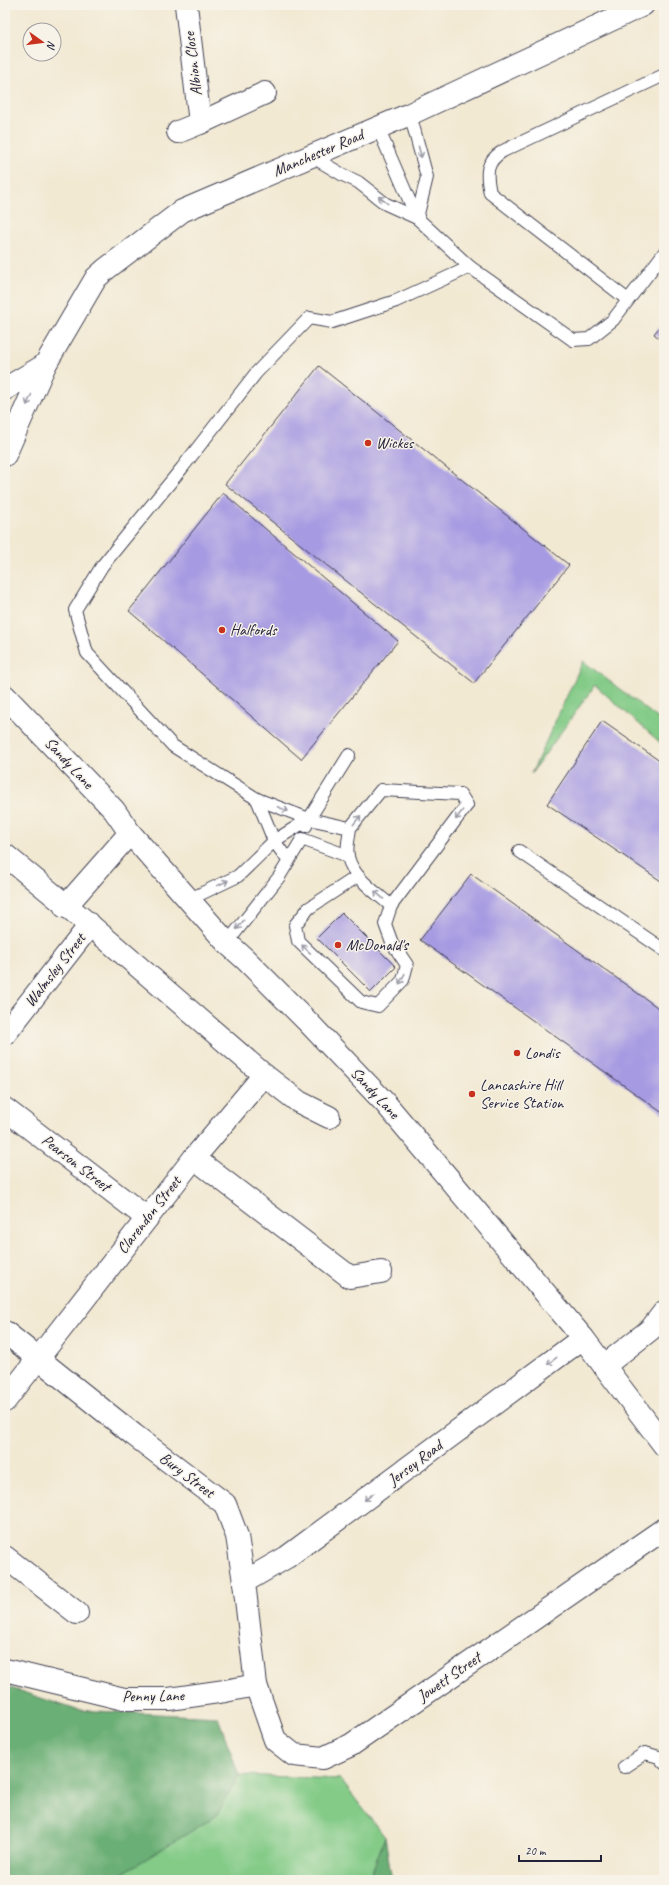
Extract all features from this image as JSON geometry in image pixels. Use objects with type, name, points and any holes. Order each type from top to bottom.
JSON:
[{"type":"street","name":"Albion Close","points":[[186,5],[200,123]]},
{"type":"street","name":"Manchester Road","points":[[5,455],[45,365],[93,284],[106,268],[182,211],[410,114],[643,5]]},
{"type":"street","name":"Albion Close","points":[[178,132],[265,93]]},
{"type":"street","name":"Manchester Road","points":[[5,389],[45,365]]},
{"type":"street","name":"Sandy Lane","points":[[5,696],[114,810],[130,833],[227,943],[300,1014],[386,1104],[583,1338],[664,1445]]},
{"type":"street","points":[[65,907],[130,833]]},
{"type":"street","points":[[5,856],[65,907],[90,925],[264,1075],[299,1102],[329,1117]]},
{"type":"street","name":"Walmsley Street","points":[[5,1034],[90,925]]},
{"type":"street","name":"Clarendon Street","points":[[5,1401],[194,1158],[264,1075]]},
{"type":"street","name":"Pearson Street","points":[[5,1109],[147,1218]]},
{"type":"street","points":[[194,1158],[350,1277],[381,1272]]},
{"type":"street","points":[[604,1366],[651,1329],[664,1312]]},
{"type":"street","name":"Bury Street","points":[[5,1332],[134,1435],[225,1504],[236,1536],[244,1582],[256,1685]]},
{"type":"street","name":"Jersey Road","points":[[244,1582],[287,1557],[583,1338]]},
{"type":"street","name":"Jowett Street","points":[[256,1685],[275,1740],[294,1755],[323,1758],[351,1745],[664,1529]]},
{"type":"street","points":[[5,1557],[77,1613]]},
{"type":"street","name":"Penny Lane","points":[[5,1670],[124,1699],[169,1699],[225,1692],[256,1685]]},
{"type":"lane","points":[[628,300],[490,193],[486,176],[490,163],[495,156],[503,151],[664,75]]},
{"type":"lane","points":[[410,114],[427,177],[417,218]]},
{"type":"lane","points":[[378,128],[417,218]]},
{"type":"lane","points":[[311,156],[343,176],[358,182],[386,204],[417,218],[470,267],[573,340],[589,339],[613,320],[664,253]]},
{"type":"lane","points":[[350,828],[309,819],[257,799],[200,764],[167,740],[87,653],[76,610],[102,566],[177,474],[251,378],[309,318],[332,322],[396,301],[470,267]]},
{"type":"lane","points":[[227,943],[279,877],[302,839],[309,819],[349,755]]},
{"type":"lane","points":[[358,876],[309,908],[294,925],[298,941],[361,1002],[378,1006],[403,980],[407,965],[392,943],[385,924],[391,906],[467,805],[460,794],[381,790],[350,828],[348,856],[358,876],[391,906]]},
{"type":"lane","points":[[257,799],[274,841],[288,860]]},
{"type":"lane","points":[[188,900],[238,876],[274,841],[309,819]]},
{"type":"lane","points":[[302,839],[348,856]]},
{"type":"lane","points":[[518,851],[664,950]]},
{"type":"lane","points":[[624,1767],[645,1753],[659,1757],[664,1763]]},
{"type":"green space","points":[[583,661],[664,723],[664,746],[595,685],[531,774]]},
{"type":"green space","points":[[5,1686],[77,1710],[218,1717],[239,1775],[216,1816],[113,1879],[5,1880]]},
{"type":"green space","points":[[239,1775],[340,1779],[385,1837],[369,1880],[104,1880],[113,1879],[216,1816]]},
{"type":"green space","points":[[385,1837],[392,1880],[369,1880]]},
{"type":"building","points":[[664,321],[664,342],[654,334]]},
{"type":"building","points":[[319,366],[569,565],[474,683],[225,484]]},
{"type":"building","points":[[223,493],[398,641],[301,759],[129,611]]},
{"type":"building","points":[[602,721],[664,764],[664,883],[547,804]]},
{"type":"building","points":[[471,874],[664,1012],[664,1114],[420,940]]},
{"type":"building","points":[[342,913],[396,967],[371,992],[317,938]]},
{"type":"place","name":"Wickes","points":[[368,443]]},
{"type":"place","name":"Halfords","points":[[222,630]]},
{"type":"place","name":"McDonald's","points":[[338,945]]},
{"type":"place","name":"Londis","points":[[517,1053]]},
{"type":"place","name":"Lancashire Hill Service Station","points":[[472,1094]]}]
